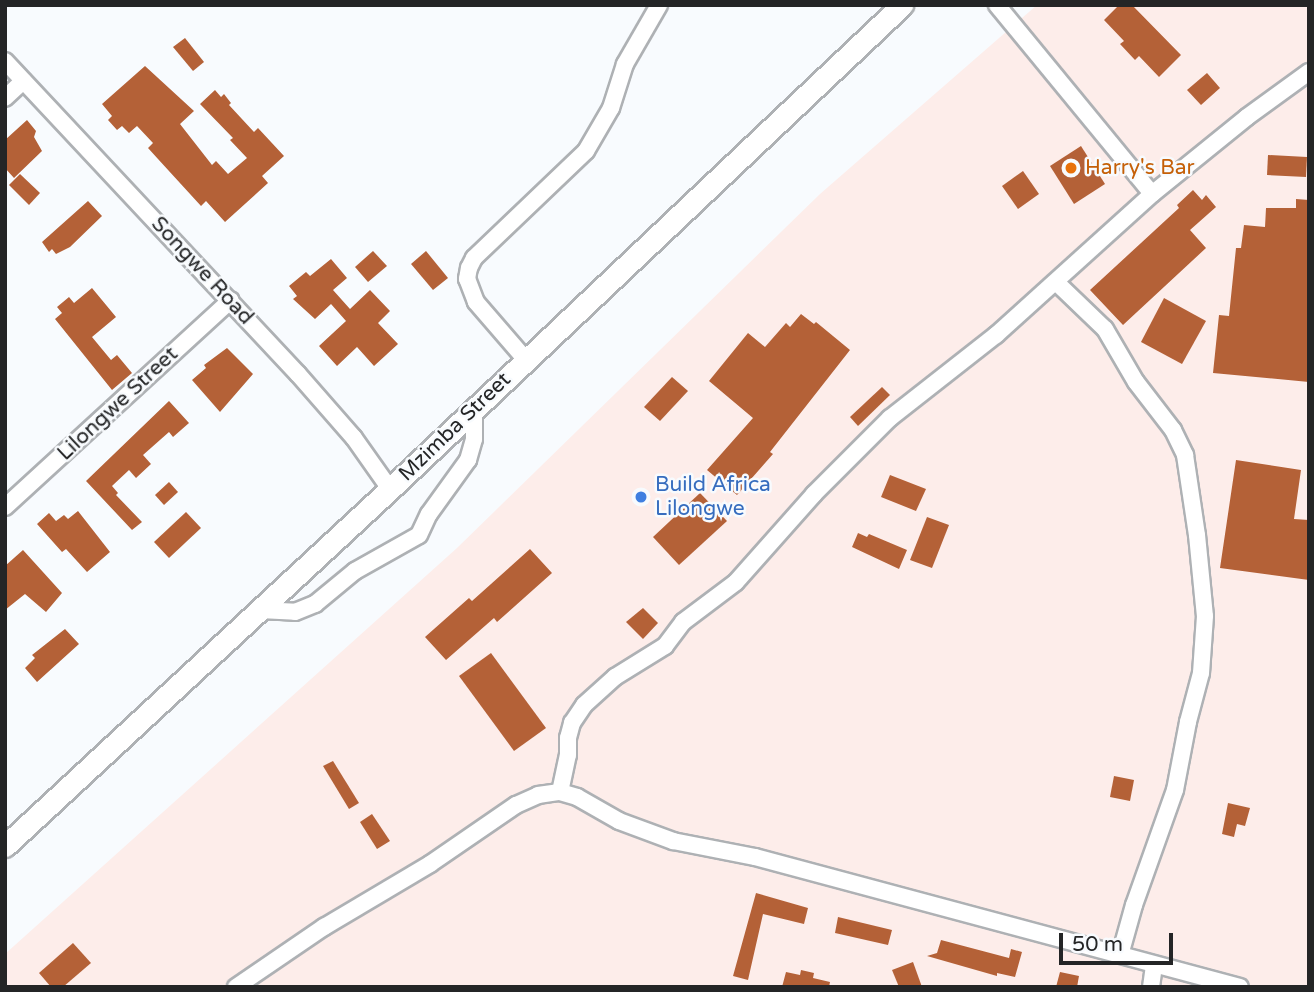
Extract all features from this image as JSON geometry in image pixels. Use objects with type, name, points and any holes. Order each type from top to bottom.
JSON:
[{"type":"main road","name":"Mzimba Street","points":[[5,846],[390,489],[902,5]]},
{"type":"street","points":[[526,360],[476,302],[467,279],[469,268],[474,258],[562,178],[586,151],[607,117],[625,64],[659,5]]},
{"type":"street","points":[[997,5],[1152,194]]},
{"type":"street","name":"Songwe Road","points":[[5,61],[230,300],[354,438],[390,489]]},
{"type":"street","points":[[560,792],[570,731],[584,705],[615,677],[665,646],[683,622],[736,582],[814,494],[890,418],[1057,283],[1152,194],[1247,117],[1309,72]]},
{"type":"street","points":[[5,98],[23,81]]},
{"type":"street","points":[[1057,283],[1105,328],[1136,382],[1174,430],[1185,455],[1205,616],[1201,673],[1175,790],[1141,882],[1120,955]]},
{"type":"street","name":"Lilongwe Street","points":[[5,507],[230,300]]},
{"type":"street","points":[[260,610],[281,614],[315,604],[363,566],[419,535],[429,514],[468,460],[474,439],[474,409]]},
{"type":"street","points":[[236,987],[324,927],[430,864],[516,805],[538,795],[560,792],[577,797],[619,821],[673,841],[755,857],[1240,987]]},
{"type":"street","points":[[1151,987],[1154,965]]},
{"type":"shaded area","points":[[1037,5],[1309,5],[1309,987],[5,987],[5,954],[457,548],[820,194]]},
{"type":"building","points":[[1119,5],[1132,5],[1181,55],[1159,77],[1139,56],[1135,60],[1120,44],[1124,41],[1104,20]]},
{"type":"building","points":[[185,38],[204,62],[193,71],[173,47]]},
{"type":"building","points":[[145,66],[194,111],[180,124],[212,165],[216,161],[228,174],[247,158],[230,140],[233,138],[200,104],[215,90],[221,97],[224,94],[231,103],[229,105],[254,132],[258,128],[284,156],[262,176],[268,183],[225,222],[206,201],[201,206],[148,148],[153,143],[137,126],[129,133],[122,126],[117,130],[108,120],[112,116],[102,104]]},
{"type":"building","points":[[1207,73],[1220,88],[1201,105],[1187,90]]},
{"type":"building","points":[[27,120],[36,131],[34,137],[42,151],[14,178],[5,168],[5,140]]},
{"type":"building","points":[[1081,146],[1105,184],[1074,204],[1050,166]]},
{"type":"building","points":[[1268,155],[1307,157],[1306,177],[1267,175]]},
{"type":"building","points":[[1023,171],[1039,194],[1018,209],[1002,186]]},
{"type":"building","points":[[20,174],[40,193],[29,205],[9,185]]},
{"type":"building","points":[[1193,190],[1202,200],[1206,195],[1216,207],[1190,230],[1206,248],[1123,325],[1090,290],[1179,208],[1177,205]]},
{"type":"building","points":[[1296,199],[1309,200],[1309,382],[1213,373],[1219,315],[1229,316],[1236,248],[1241,248],[1244,225],[1265,227],[1266,208],[1296,208]]},
{"type":"building","points":[[88,201],[102,216],[70,247],[56,254],[52,249],[49,252],[42,242]]},
{"type":"building","points":[[373,251],[387,266],[368,282],[355,267]]},
{"type":"building","points":[[426,251],[448,278],[433,290],[411,264]]},
{"type":"building","points":[[331,259],[347,278],[333,290],[350,309],[370,290],[390,311],[378,323],[398,344],[374,366],[357,347],[337,366],[319,346],[346,321],[331,304],[315,319],[293,299],[297,296],[289,286],[306,272],[310,276]]},
{"type":"building","points":[[92,288],[116,317],[92,337],[111,360],[117,355],[132,373],[112,390],[55,319],[62,313],[57,307],[69,297],[74,303]]},
{"type":"building","points":[[1164,298],[1206,321],[1182,364],[1141,342]]},
{"type":"building","points":[[801,314],[814,324],[816,322],[850,350],[770,452],[773,454],[737,495],[707,470],[753,418],[709,381],[748,333],[765,347],[786,323],[790,327]]},
{"type":"building","points":[[227,348],[253,374],[220,412],[192,380],[206,368],[204,365]]},
{"type":"building","points":[[672,377],[688,391],[660,421],[644,407]]},
{"type":"building","points":[[882,387],[890,395],[858,426],[850,417]]},
{"type":"building","points":[[169,401],[189,423],[173,437],[169,432],[143,455],[151,464],[136,478],[129,470],[112,486],[118,493],[116,495],[142,522],[132,530],[86,481]]},
{"type":"building","points":[[1236,460],[1301,470],[1294,519],[1309,520],[1309,580],[1220,568]]},
{"type":"building","points":[[890,475],[926,489],[916,511],[881,497]]},
{"type":"building","points":[[169,482],[178,492],[164,505],[155,495]]},
{"type":"building","points":[[700,493],[727,521],[679,565],[653,537]]},
{"type":"building","points":[[78,511],[110,552],[87,572],[66,549],[62,552],[37,524],[49,513],[56,521],[64,515],[68,519]]},
{"type":"building","points":[[186,512],[201,528],[169,558],[154,542]]},
{"type":"building","points":[[927,517],[949,525],[932,568],[910,560]]},
{"type":"building","points":[[858,533],[867,537],[869,534],[907,550],[899,569],[852,547]]},
{"type":"building","points":[[530,549],[552,573],[497,622],[494,618],[446,660],[425,637],[469,598],[472,601]]},
{"type":"building","points":[[23,550],[62,593],[46,612],[25,594],[5,610],[5,566]]},
{"type":"building","points":[[643,608],[658,623],[643,639],[626,622]]},
{"type":"building","points":[[65,629],[79,644],[37,682],[25,668],[35,658],[32,655]]},
{"type":"building","points":[[491,653],[546,728],[514,751],[459,676]]},
{"type":"building","points":[[333,761],[359,803],[349,809],[323,766]]},
{"type":"building","points":[[1114,776],[1134,780],[1130,801],[1110,797]]},
{"type":"building","points":[[1228,803],[1250,808],[1245,826],[1237,824],[1234,837],[1222,834]]},
{"type":"building","points":[[372,814],[390,841],[377,849],[360,822]]},
{"type":"building","points":[[756,893],[808,908],[804,924],[763,914],[748,980],[733,976]]},
{"type":"building","points":[[838,917],[892,930],[888,945],[835,933]]},
{"type":"building","points":[[941,940],[1009,958],[1011,949],[1022,952],[1015,977],[997,973],[997,976],[927,956],[937,953]]},
{"type":"building","points":[[73,943],[91,963],[63,987],[51,987],[39,973]]},
{"type":"building","points":[[913,962],[922,987],[899,987],[892,970]]},
{"type":"building","points":[[801,970],[814,973],[813,978],[830,982],[829,987],[782,987],[786,972],[800,975]]},
{"type":"building","points":[[1060,972],[1079,976],[1077,987],[1056,987]]},
{"type":"place","name":"Harry's Bar","points":[[1071,168]]},
{"type":"place","name":"Build Africa Lilongwe","points":[[641,497]]}]
